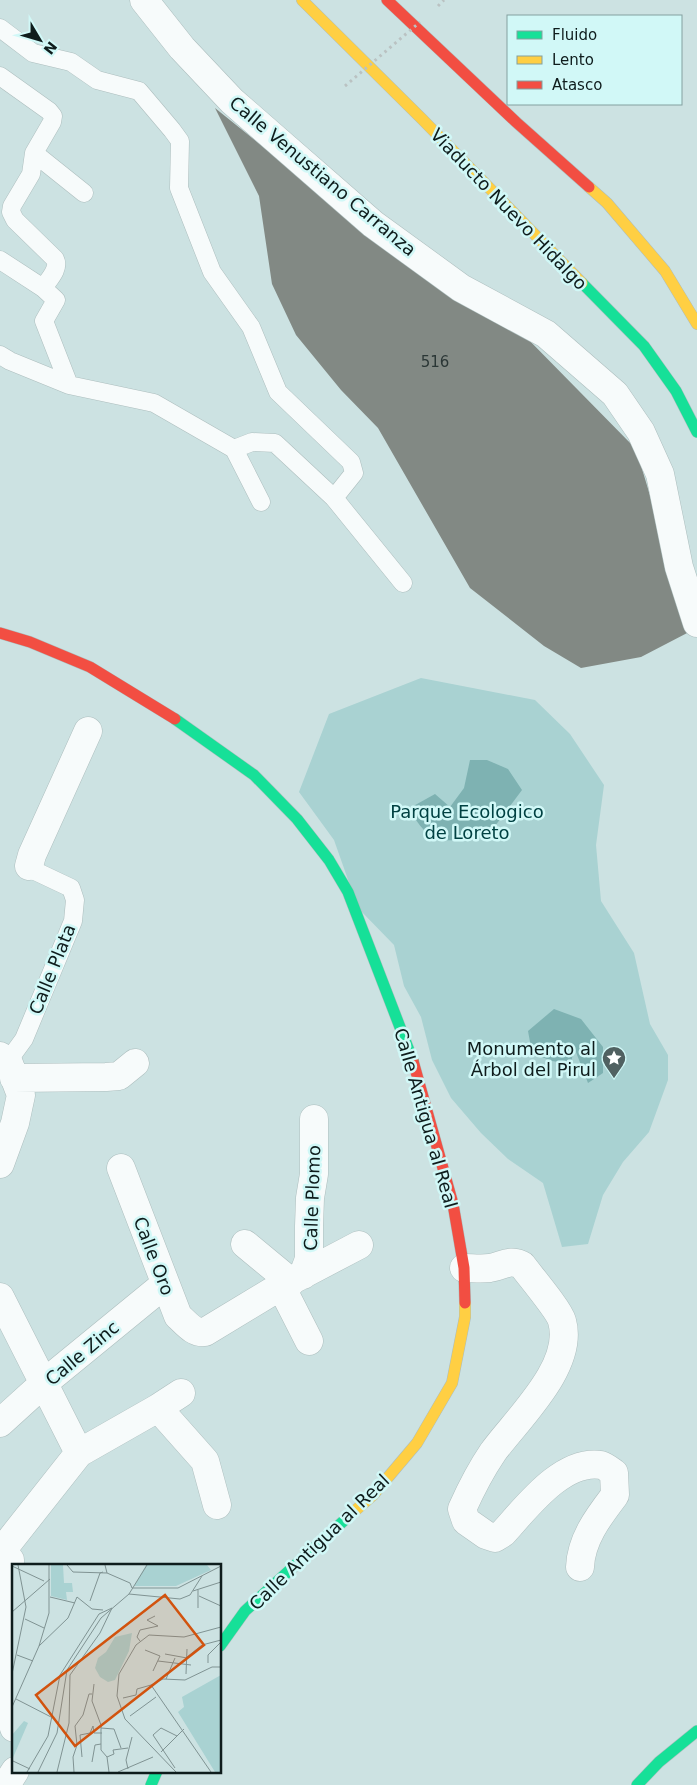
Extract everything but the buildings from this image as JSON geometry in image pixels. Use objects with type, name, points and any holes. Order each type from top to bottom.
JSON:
[{"type":"main road","name":"Viaducto Nuevo Hidalgo","points":[[302,0],[422,119],[644,346],[676,391],[697,432]]},
{"type":"main road","points":[[387,0],[516,122],[607,203],[665,271],[697,324]]},
{"type":"main road","name":"Calle Antigua al Real","points":[[0,633],[30,642],[90,667],[148,701],[254,774],[297,819],[329,860],[348,892],[414,1063],[453,1204],[464,1268],[465,1317],[452,1383],[417,1443],[373,1495],[298,1561],[246,1611],[221,1645]]},
{"type":"main road","points":[[637,1785],[659,1762],[697,1731]]},
{"type":"main road","points":[[151,1785],[157,1772]]},
{"type":"street","name":"Calle Venustiano Carranza","points":[[144,0],[182,48],[232,101],[373,224],[462,288],[546,334],[615,394],[641,432],[660,474],[679,567],[697,622]]},
{"type":"street","points":[[29,866],[32,855],[88,731]]},
{"type":"street","points":[[7,1065],[106,1077],[119,1076],[135,1063]]},
{"type":"street","points":[[0,1164],[16,1122],[21,1094],[7,1065]]},
{"type":"street","name":"Calle Plomo","points":[[292,1281],[309,1259],[310,1198],[314,1174],[314,1119]]},
{"type":"street","name":"Calle Oro","points":[[121,1168],[178,1316],[196,1332],[205,1332],[292,1281]]},
{"type":"street","points":[[245,1244],[292,1281],[309,1341]]},
{"type":"street","points":[[292,1281],[358,1245]]},
{"type":"street","points":[[464,1268],[492,1268],[502,1263],[513,1261],[522,1265],[562,1319],[564,1338],[558,1363],[542,1389],[493,1453],[473,1484],[462,1509],[466,1521],[486,1535],[495,1538],[503,1533],[541,1491],[564,1475],[583,1465],[603,1465],[614,1473],[615,1495],[597,1518],[580,1557],[580,1567]]},
{"type":"street","name":"Calle Zinc","points":[[0,1423],[44,1383],[165,1284]]},
{"type":"street","points":[[0,1297],[79,1453]]},
{"type":"street","points":[[12,1722],[6,1702],[8,1666],[7,1558],[79,1453],[181,1393]]},
{"type":"street","points":[[158,1408],[205,1461],[217,1505]]},
{"type":"street","points":[[6,1785],[14,1772]]},
{"type":"lane","points":[[0,28],[32,52],[72,62],[97,80],[139,90],[180,141],[179,188],[212,272],[251,327],[278,392],[351,462],[354,473],[334,498]]},
{"type":"lane","points":[[0,76],[49,110],[53,116],[52,122],[34,153],[31,174],[12,206],[11,212],[16,220],[58,263],[43,288]]},
{"type":"lane","points":[[34,153],[84,193]]},
{"type":"lane","points":[[0,260],[43,288],[56,300],[44,321],[69,385]]},
{"type":"lane","points":[[0,355],[10,361],[69,385],[154,403],[234,449],[261,502]]},
{"type":"lane","points":[[234,449],[252,442],[275,443],[334,498],[403,583]]},
{"type":"lane","name":"Calle Plata","points":[[7,1065],[24,1039],[73,921],[75,900],[71,888],[35,871],[29,866]]},
{"type":"path","points":[[344,86],[420,22]]},
{"type":"green space","name":"Parque Ecologico de Loreto","points":[[421,678],[535,700],[570,734],[604,785],[596,845],[601,901],[634,953],[650,1024],[668,1055],[668,1080],[649,1132],[623,1162],[603,1195],[588,1244],[562,1247],[543,1183],[508,1159],[481,1133],[451,1098],[432,1060],[421,1017],[404,986],[394,945],[358,908],[334,840],[299,792],[329,714]]},
{"type":"shaded area","points":[[470,760],[487,760],[508,769],[522,790],[489,834],[454,840],[435,838],[423,829],[408,809],[435,794],[450,807],[464,788]]},
{"type":"shaded area","points":[[554,1009],[581,1019],[603,1047],[603,1073],[588,1083],[574,1047],[571,1064],[552,1061],[532,1053],[528,1031]]},
{"type":"traffic: fast","points":[[582,283],[644,346],[676,391],[697,432]]},
{"type":"traffic: fast","points":[[175,719],[254,775],[297,819],[329,860],[348,892],[413,1061]]},
{"type":"traffic: fast","points":[[221,1645],[245,1611],[349,1516]]},
{"type":"traffic: fast","points":[[637,1785],[659,1762],[697,1731]]},
{"type":"traffic: fast","points":[[151,1785],[157,1772]]},
{"type":"traffic: slow","points":[[302,0],[422,119],[582,283]]},
{"type":"traffic: slow","points":[[589,187],[607,203],[665,271],[697,324]]},
{"type":"traffic: slow","points":[[349,1516],[373,1495],[417,1443],[452,1383],[465,1317],[465,1303]]},
{"type":"traffic: jam","points":[[387,0],[516,122],[589,187]]},
{"type":"traffic: jam","points":[[0,633],[30,642],[90,667],[175,719]]},
{"type":"traffic: jam","points":[[413,1061],[453,1204],[464,1268],[465,1303]]},
{"type":"place","name":"Monumento al Árbol del Pirul","points":[[614,1079]]}]
